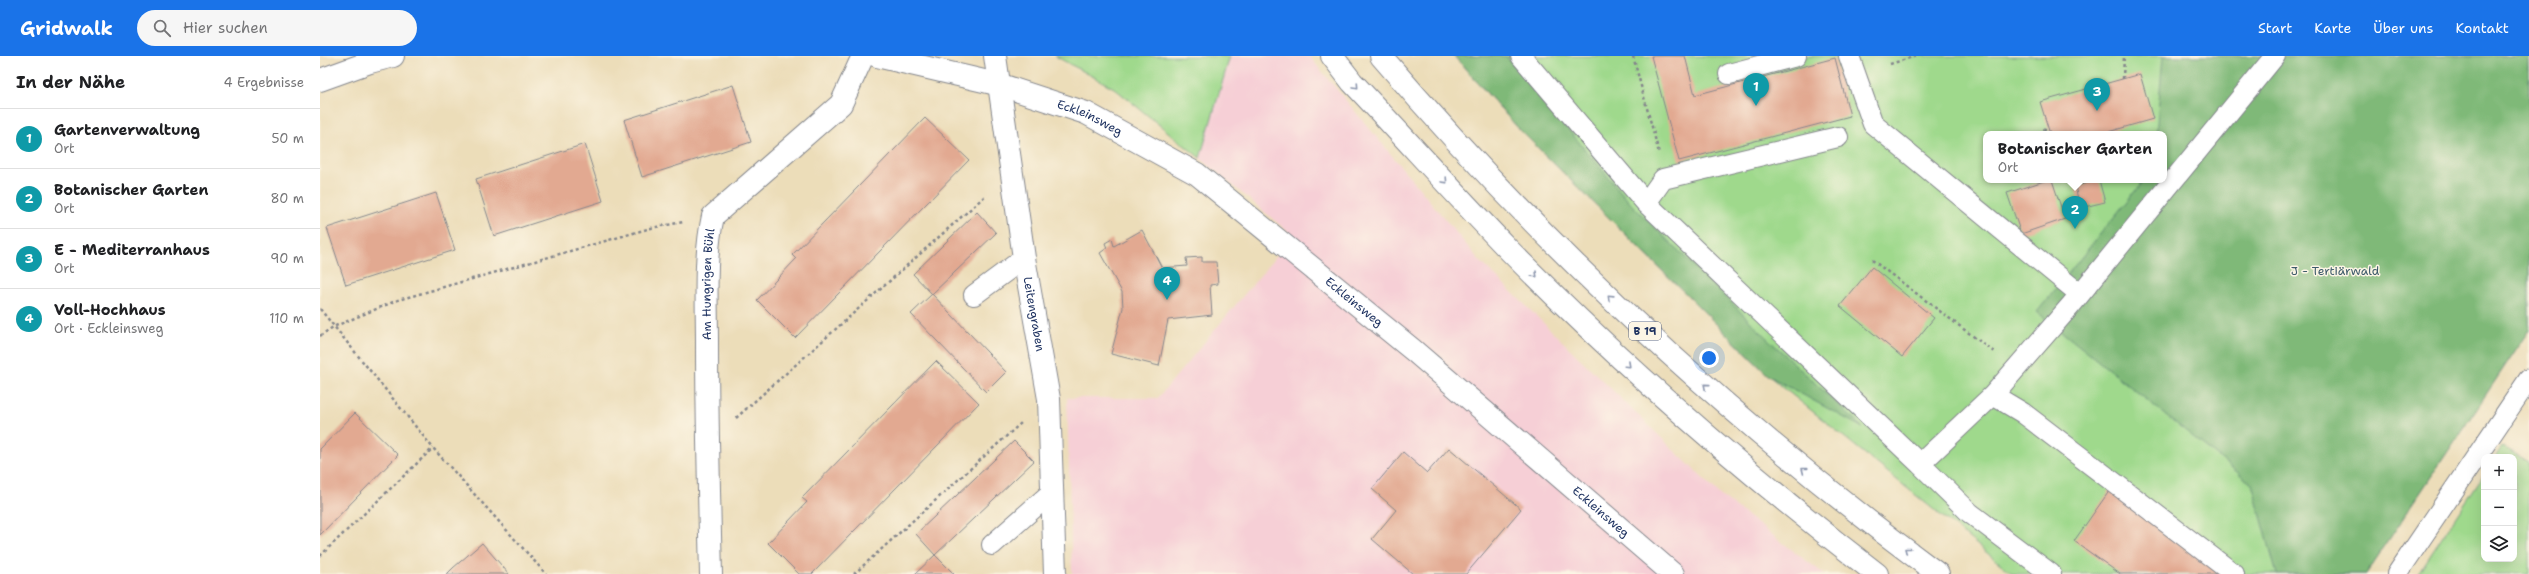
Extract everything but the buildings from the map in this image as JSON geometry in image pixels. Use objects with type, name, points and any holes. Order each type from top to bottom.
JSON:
[{"type":"street","points":[[320,80],[370,62],[393,56]]},
{"type":"street","name":"Am Hungrigen Bühl","points":[[711,574],[707,426],[707,241],[714,216],[841,104],[863,56]]},
{"type":"street","points":[[877,56],[1001,85]]},
{"type":"street","name":"Leitengraben","points":[[995,56],[1001,85],[1024,258],[1049,399],[1055,574]]},
{"type":"street","points":[[1332,56],[1357,88],[1508,248],[1627,364],[1757,479],[1877,574]]},
{"type":"street","name":"B 19","points":[[1381,56],[1461,146],[1535,223],[1658,344],[1776,448],[1938,574]]},
{"type":"street","name":"Eckleinsweg","points":[[1001,85],[1086,113],[1198,174],[1407,345],[1673,574]]},
{"type":"lane","points":[[1521,56],[1646,203],[1970,513],[2051,574]]},
{"type":"lane","points":[[1729,74],[1796,56]]},
{"type":"lane","points":[[1849,56],[1873,124],[2080,294]]},
{"type":"lane","points":[[1920,464],[1993,395],[2080,294],[2275,56]]},
{"type":"lane","points":[[1646,203],[1663,179],[1838,137]]},
{"type":"lane","points":[[974,295],[1024,258]]},
{"type":"lane","points":[[2397,574],[2529,379]]},
{"type":"lane","points":[[1993,395],[2023,413],[2234,574]]},
{"type":"lane","points":[[992,545],[1053,491]]},
{"type":"path","points":[[1633,56],[1658,147],[1663,179]]},
{"type":"path","points":[[1890,64],[1916,56]]},
{"type":"path","points":[[2123,79],[2124,56]]},
{"type":"path","points":[[2043,131],[2048,127]]},
{"type":"path","points":[[707,426],[740,418],[988,194],[1014,187]]},
{"type":"path","points":[[320,336],[333,327],[398,300],[651,228],[714,216]]},
{"type":"path","points":[[1872,260],[2015,368]]},
{"type":"path","points":[[320,309],[333,327],[433,448],[546,574]]},
{"type":"path","points":[[854,574],[1023,422],[1050,420]]},
{"type":"path","points":[[320,556],[433,448]]},
{"type":"shaded area","points":[[1230,56],[1309,56],[1479,260],[1722,497],[1824,574],[1072,574],[1067,398],[1158,398],[1293,236],[1200,158]]},
{"type":"green space","points":[[1055,56],[1230,56],[1200,158],[1114,88]]},
{"type":"green space","points":[[1454,56],[2529,56],[2529,330],[2366,574],[2013,574],[1769,376],[1519,129]]},
{"type":"green space","points":[[1454,56],[1506,56],[1631,204],[1769,340],[1863,428],[1769,376],[1519,129]]},
{"type":"green space","name":"J - Tertiärwald","points":[[2163,56],[2529,56],[2529,330],[2366,574],[2277,574],[2252,484],[2037,312],[2142,183],[2167,183],[2167,131],[2156,131]]},
{"type":"green space","points":[[2502,447],[2514,454],[2497,454]]},
{"type":"green space","points":[[2517,456],[2529,463],[2529,574],[2418,574],[2481,479],[2481,562],[2517,562]]},
{"type":"place","name":"Gartenverwaltung","points":[[1756,106]]},
{"type":"place","name":"E - Mediterranhaus","points":[[2097,111]]},
{"type":"place","name":"Botanischer Garten","points":[[2075,229]]},
{"type":"place","name":"Voll-Hochhaus","points":[[1167,300]]}]
